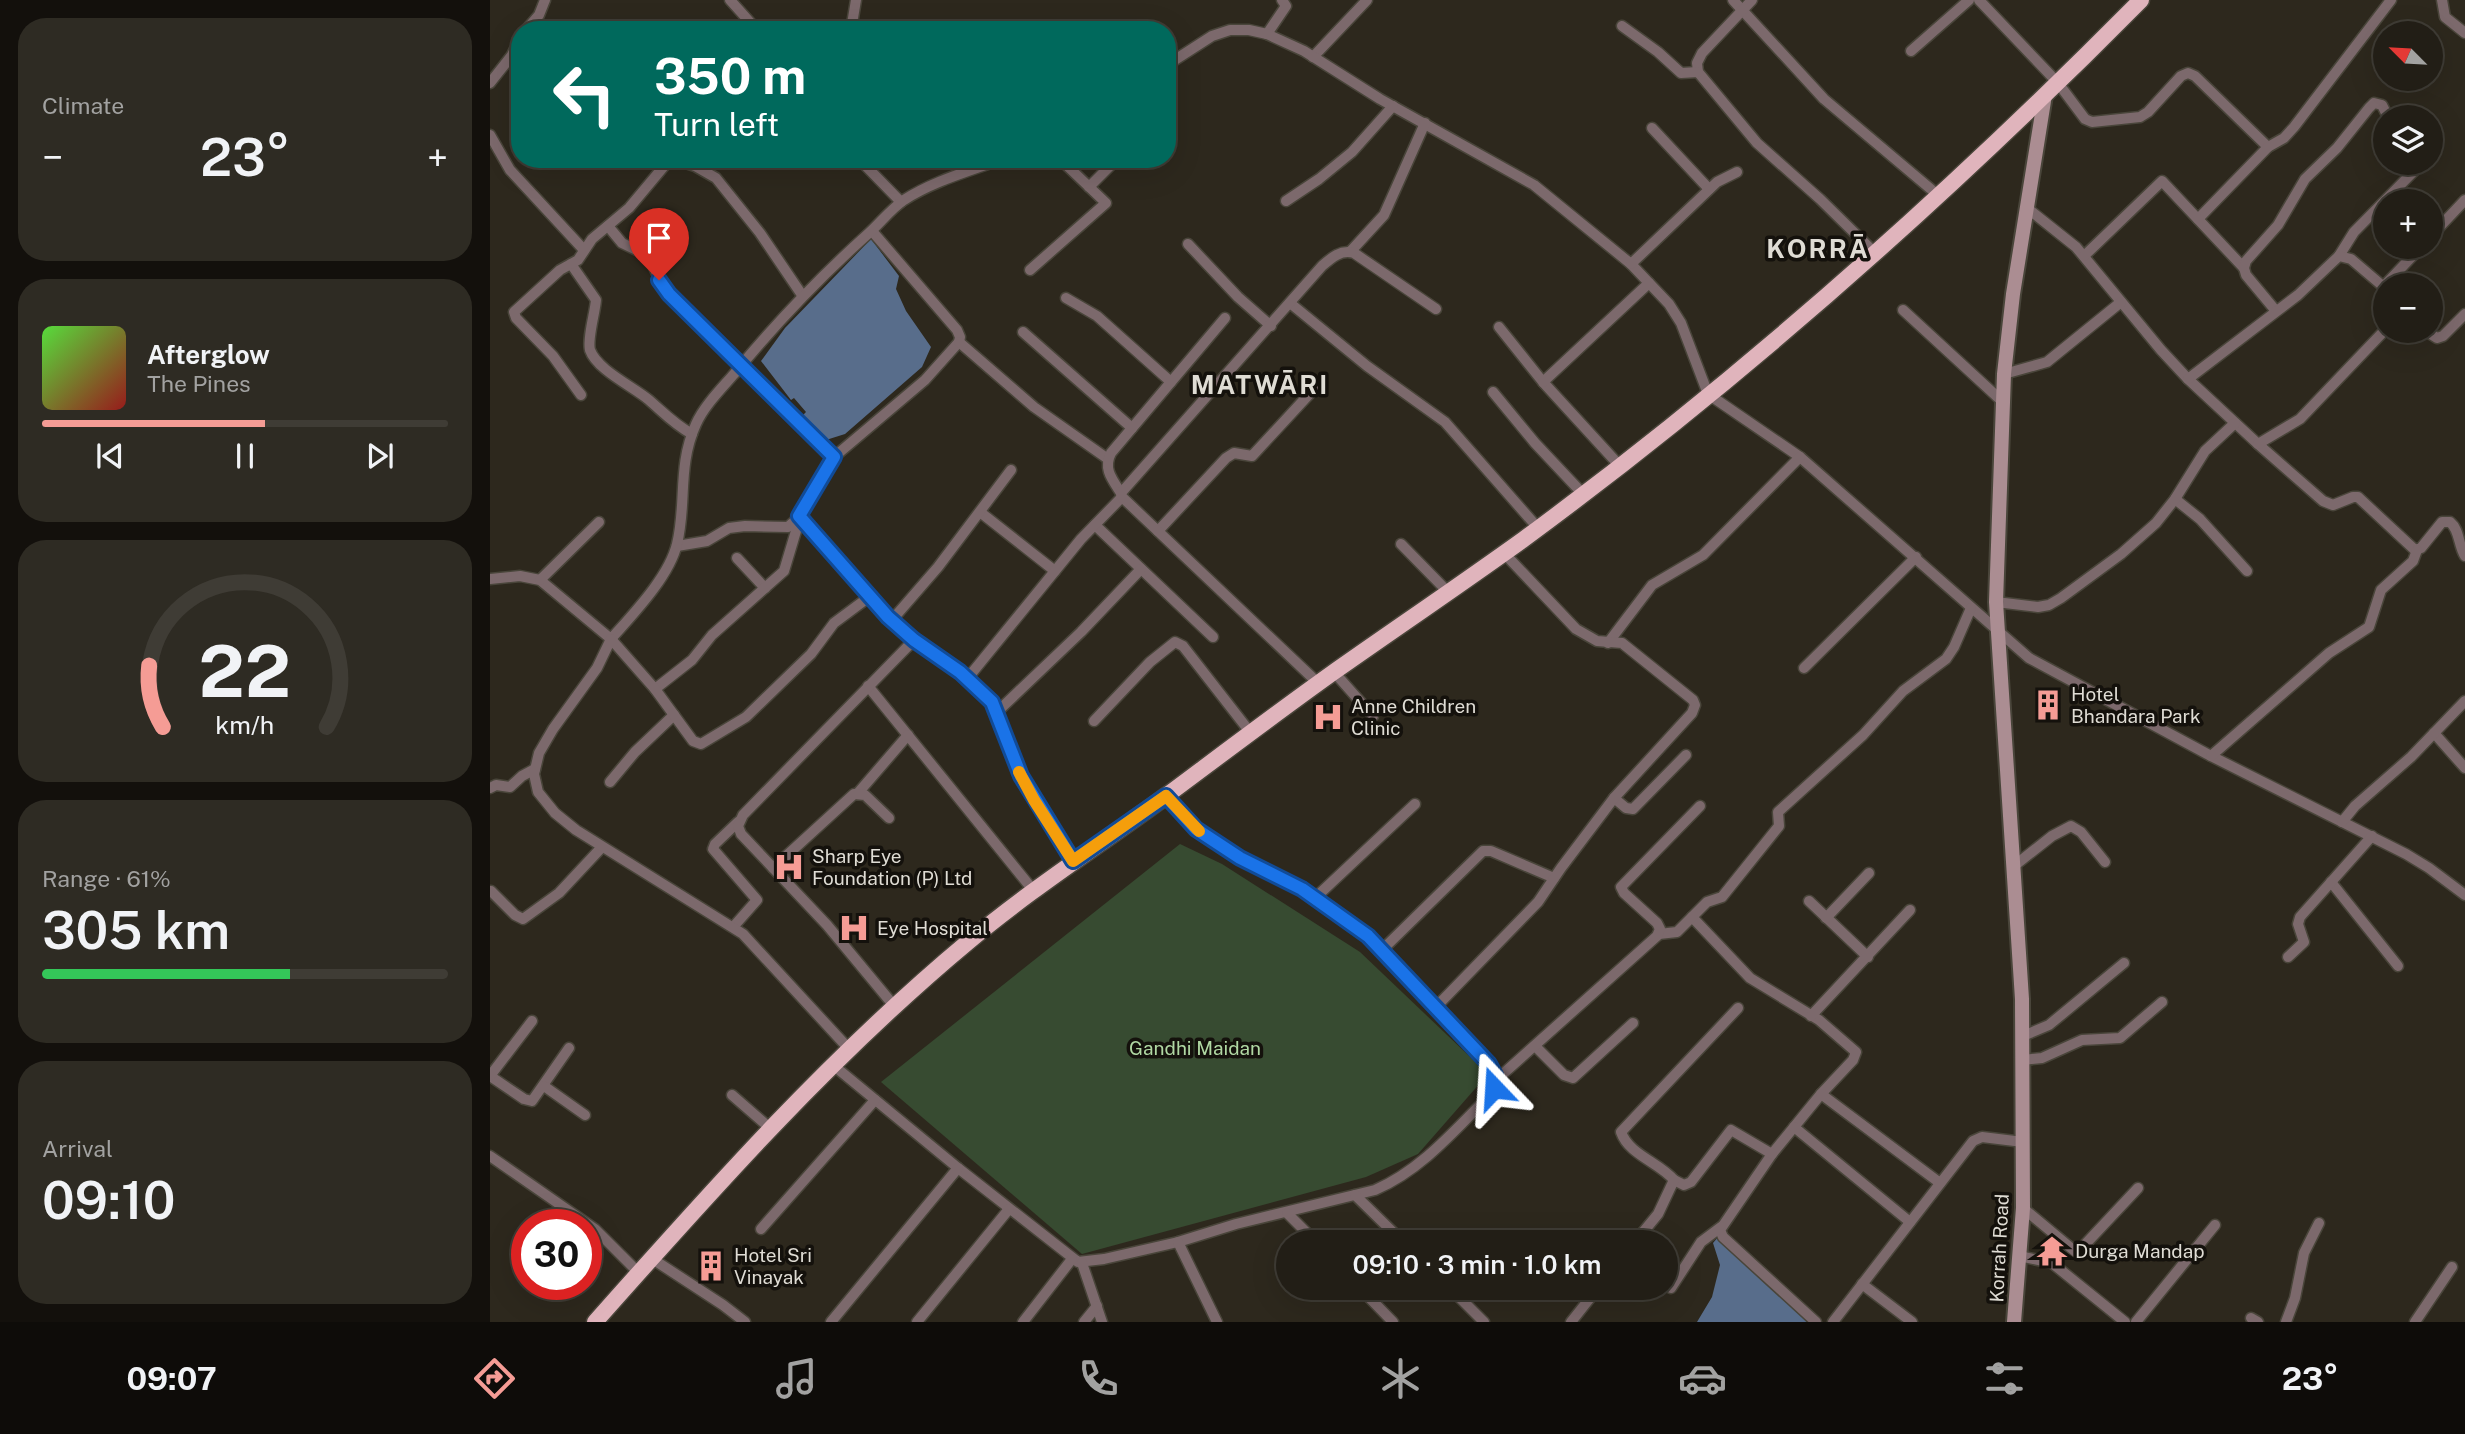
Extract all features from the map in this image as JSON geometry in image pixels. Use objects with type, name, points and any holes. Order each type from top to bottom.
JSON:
[{"type":"highway","points":[[595,1322],[833,1065],[967,943],[1033,890],[1166,796],[1250,732],[1538,528],[1708,394],[1939,196],[2141,0]]},
{"type":"main road","name":"Korrah Road","points":[[2014,1322],[2023,1208],[2023,1036],[1996,602],[2004,374],[2013,294],[2045,95]]},
{"type":"street","points":[[534,21],[545,0]]},
{"type":"street","points":[[730,0],[749,21]]},
{"type":"street","points":[[852,21],[856,0]]},
{"type":"street","points":[[1267,34],[1284,8],[1282,0]]},
{"type":"street","points":[[1313,57],[1367,0]]},
{"type":"street","points":[[1733,0],[1824,99],[1939,196]]},
{"type":"street","points":[[1752,0],[1702,53],[1697,63],[1698,72],[1757,143],[1875,253]]},
{"type":"street","points":[[1911,51],[1969,0]]},
{"type":"street","points":[[1979,0],[2058,83],[2085,119],[2092,122],[2140,117],[2148,112],[2181,76],[2188,73],[2195,76],[2268,147]]},
{"type":"street","points":[[2198,219],[2268,147],[2284,138],[2294,127],[2391,0]]},
{"type":"street","points":[[2442,0],[2445,17],[2465,33]]},
{"type":"street","points":[[1622,26],[1681,73],[1698,72]]},
{"type":"street","points":[[1176,59],[1213,36],[1230,30],[1267,34],[1313,57],[1393,106],[1534,185],[1631,264],[1669,304],[1681,323],[1708,394],[1801,457],[1916,557],[2000,635],[2040,666],[2211,756],[2372,836],[2429,868],[2465,895]]},
{"type":"street","points":[[490,83],[511,56]]},
{"type":"street","points":[[2244,268],[2246,261],[2278,225],[2305,179],[2337,148],[2374,103],[2382,105]]},
{"type":"street","points":[[1286,201],[1319,180],[1352,152],[1393,106]]},
{"type":"street","points":[[967,678],[1094,525],[1290,303],[1332,257],[1350,252],[1384,215],[1425,123]]},
{"type":"street","points":[[1652,128],[1709,189]]},
{"type":"street","points":[[490,135],[510,170],[584,250]]},
{"type":"street","points":[[581,395],[553,356],[514,315],[561,270],[578,260],[592,239],[633,204],[664,168]]},
{"type":"street","points":[[698,168],[716,178],[760,233],[802,295]]},
{"type":"street","points":[[868,168],[901,202]]},
{"type":"street","points":[[850,1050],[734,926],[564,822],[546,803],[535,783],[535,769],[539,753],[553,729],[597,667],[611,639],[639,607],[666,569],[677,546],[682,515],[682,478],[692,434],[708,404],[776,322],[901,202],[927,188],[979,168]]},
{"type":"street","points":[[1030,270],[1106,203],[1069,168]]},
{"type":"street","points":[[1089,187],[1108,168]]},
{"type":"street","points":[[1631,264],[1709,189],[1724,177],[1737,172]]},
{"type":"street","points":[[2188,379],[2306,289],[2339,256],[2354,232],[2410,175]]},
{"type":"street","points":[[2084,256],[2162,181],[2244,268],[2246,275],[2276,311]]},
{"type":"street","points":[[2443,223],[2465,200]]},
{"type":"street","points":[[2027,208],[2066,237],[2188,379],[2258,444],[2328,504],[2336,505],[2353,496],[2361,499],[2407,545],[2417,550]]},
{"type":"street","points":[[608,226],[622,243],[649,256],[664,289],[834,457]]},
{"type":"street","points":[[677,546],[707,541],[729,528],[788,527],[797,519],[834,457],[925,380],[959,342],[957,330],[872,231]]},
{"type":"street","points":[[1188,244],[1271,326]]},
{"type":"street","points":[[1350,252],[1436,309]]},
{"type":"street","points":[[2339,256],[2351,258],[2373,277]]},
{"type":"street","points":[[2398,273],[2410,259]]},
{"type":"street","points":[[570,264],[595,298],[589,345],[591,353],[612,375],[692,434]]},
{"type":"street","points":[[1544,382],[1649,283]]},
{"type":"street","points":[[1066,298],[1097,316],[1171,382]]},
{"type":"street","points":[[2004,374],[2047,362],[2121,302]]},
{"type":"street","points":[[1290,303],[1367,366],[1446,422],[1538,528]]},
{"type":"street","points":[[1903,310],[2004,403]]},
{"type":"street","points":[[2443,336],[2465,314]]},
{"type":"street","points":[[1225,318],[1132,428],[1108,459],[1107,470],[1121,495],[1318,683]]},
{"type":"street","points":[[1499,327],[1544,382],[1619,465]]},
{"type":"street","points":[[1023,332],[1132,428]]},
{"type":"street","points":[[959,342],[1034,407],[1108,459]]},
{"type":"street","points":[[2258,444],[2300,419],[2373,343]]},
{"type":"street","points":[[1158,531],[1226,458],[1234,453],[1252,456],[1314,389]]},
{"type":"street","points":[[1493,392],[1535,443],[1583,494]]},
{"type":"street","points":[[1996,602],[2038,607],[2054,603],[2129,547],[2156,523],[2175,499],[2205,451],[2235,423]]},
{"type":"street","points":[[1608,643],[1652,585],[1703,555],[1801,457]]},
{"type":"street","points":[[892,620],[916,594],[1011,470]]},
{"type":"street","points":[[2175,499],[2200,519],[2247,571]]},
{"type":"street","points":[[980,512],[1055,571]]},
{"type":"street","points":[[655,689],[692,660],[712,635],[784,571],[797,519]]},
{"type":"street","points":[[797,519],[892,620],[914,640],[967,678],[992,702],[1021,776],[1073,861]]},
{"type":"street","points":[[2211,756],[2340,643],[2370,627],[2381,590],[2413,561],[2417,550],[2425,545],[2442,522],[2447,521],[2455,526],[2465,555]]},
{"type":"street","points":[[540,580],[599,522]]},
{"type":"street","points":[[1094,525],[1213,637]]},
{"type":"street","points":[[1401,544],[1449,593]]},
{"type":"street","points":[[1435,1008],[1538,902],[1614,798],[1692,713],[1695,705],[1693,700],[1625,646],[1591,639],[1576,629],[1504,553]]},
{"type":"street","points":[[1804,668],[1916,557]]},
{"type":"street","points":[[737,558],[765,588]]},
{"type":"street","points":[[997,712],[1081,632],[1141,569]]},
{"type":"street","points":[[490,579],[520,576],[540,580],[611,639],[698,744],[703,744],[734,726],[811,654],[834,623],[869,597]]},
{"type":"street","points":[[1495,1081],[1659,934],[1675,933],[1707,902],[1725,894],[1779,826],[1778,812],[1863,735],[1903,691],[1945,659],[1954,647],[1971,608]]},
{"type":"street","points":[[734,926],[758,900],[713,849],[715,844],[914,640]]},
{"type":"street","points":[[1094,721],[1150,662],[1175,642],[1184,646],[1250,732]]},
{"type":"street","points":[[1334,672],[1373,716]]},
{"type":"street","points":[[868,686],[1033,890]]},
{"type":"street","points":[[2342,822],[2355,806],[2395,772],[2465,701]]},
{"type":"street","points":[[610,782],[635,752],[674,715]]},
{"type":"street","points":[[2434,733],[2465,768]]},
{"type":"street","points":[[773,868],[850,797],[858,793],[908,735]]},
{"type":"street","points":[[1614,798],[1626,808],[1633,809],[1686,755]]},
{"type":"street","points":[[490,789],[496,785],[510,788],[522,776],[535,769]]},
{"type":"street","points":[[858,793],[868,798],[889,818]]},
{"type":"street","points":[[1023,1322],[1077,1261],[1178,1242],[1236,1224],[1355,1195],[1395,1181],[1444,1142],[1489,1096],[1495,1081],[1494,1070],[1489,1064],[1368,936],[1302,889],[1240,858],[1196,829],[1166,796]]},
{"type":"street","points":[[1315,898],[1415,804]]},
{"type":"street","points":[[1659,934],[1657,923],[1623,893],[1622,887],[1700,806]]},
{"type":"street","points":[[738,822],[741,834],[827,925],[895,1007]]},
{"type":"street","points":[[2014,866],[2052,836],[2071,826],[2081,832],[2105,862]]},
{"type":"street","points":[[2288,957],[2304,942],[2298,923],[2300,916],[2372,836]]},
{"type":"street","points":[[491,891],[515,915],[523,919],[559,892],[602,847]]},
{"type":"street","points":[[1381,951],[1483,851],[1491,850],[1555,878]]},
{"type":"street","points":[[1826,918],[1869,873]]},
{"type":"street","points":[[2331,882],[2398,966]]},
{"type":"street","points":[[1809,901],[1868,957]]},
{"type":"street","points":[[1811,1016],[1910,910]]},
{"type":"street","points":[[1678,1277],[1701,1242],[1721,1227],[1772,1154],[1857,1052],[1811,1016],[1750,978],[1692,917]]},
{"type":"street","points":[[2023,1036],[2049,1025],[2124,963]]},
{"type":"street","points":[[2023,1060],[2042,1058],[2082,1040],[2120,1038],[2162,1002]]},
{"type":"street","points":[[1738,1008],[1621,1132],[1636,1151],[1684,1185],[1691,1182],[1731,1130],[1772,1154]]},
{"type":"street","points":[[532,1021],[490,1076],[530,1101],[535,1099],[569,1048]]},
{"type":"street","points":[[1535,1046],[1564,1075],[1573,1078],[1633,1023]]},
{"type":"street","points":[[833,1065],[1077,1261],[1102,1322]]},
{"type":"street","points":[[544,1086],[585,1115]]},
{"type":"street","points":[[1821,1094],[1940,1183]]},
{"type":"street","points":[[732,1095],[771,1129]]},
{"type":"street","points":[[761,1229],[875,1100]]},
{"type":"street","points":[[1794,1127],[1910,1222]]},
{"type":"street","points":[[1832,1322],[1977,1138],[2023,1142]]},
{"type":"street","points":[[490,1156],[595,1229],[639,1273]]},
{"type":"street","points":[[831,1322],[958,1168]]},
{"type":"street","points":[[1645,1230],[1658,1214],[1674,1180]]},
{"type":"street","points":[[2023,1208],[2077,1253],[2138,1188]]},
{"type":"street","points":[[1355,1195],[1391,1230]]},
{"type":"street","points":[[917,1322],[1009,1209]]},
{"type":"street","points":[[1287,1213],[1304,1230]]},
{"type":"street","points":[[2286,1322],[2295,1298],[2304,1253],[2319,1223]]},
{"type":"street","points":[[2136,1322],[2215,1225]]},
{"type":"street","points":[[1721,1227],[1723,1237],[1816,1322]]},
{"type":"street","points":[[1178,1242],[1216,1322]]},
{"type":"street","points":[[2019,1256],[2052,1264],[2125,1322]]},
{"type":"street","points":[[652,1258],[745,1322]]},
{"type":"street","points":[[2415,1322],[2452,1267]]},
{"type":"street","points":[[1862,1284],[1912,1322]]},
{"type":"street","points":[[1372,1300],[1393,1322]]},
{"type":"street","points":[[1462,1300],[1484,1322]]},
{"type":"street","points":[[1571,1322],[1588,1300]]},
{"type":"street","points":[[1084,1322],[1097,1306]]},
{"type":"green space","name":"Gandhi Maidan","points":[[1180,844],[1222,864],[1360,952],[1488,1074],[1418,1154],[1366,1177],[1082,1254],[881,1082]]},
{"type":"water","points":[[871,239],[899,276],[896,289],[906,311],[931,347],[922,367],[845,434],[826,440],[803,415],[806,412],[794,398],[791,400],[761,361],[785,328]]},
{"type":"water","points":[[1719,1236],[1807,1322],[1697,1322],[1712,1297],[1720,1265],[1713,1243]]},
{"type":"slow traffic","points":[[1019,772],[1073,861],[1166,796],[1199,831]]},
{"type":"place","name":"Hotel Bhandara Park","points":[[2048,705]]},
{"type":"place","name":"Anne Children Clinic","points":[[1328,717]]},
{"type":"place","name":"Sharp Eye Foundation (P) Ltd","points":[[789,867]]},
{"type":"place","name":"Eye Hospital","points":[[854,928]]},
{"type":"place","name":"Durga Mandap","points":[[2052,1251]]},
{"type":"place","name":"Hotel Sri Vinayak","points":[[711,1266]]},
{"type":"district","name":"KORRĀ","points":[[1818,249]]},
{"type":"district","name":"MATWĀRI","points":[[1260,385]]},
{"type":"route","points":[[659,280],[669,294],[834,457],[799,516],[888,617],[914,640],[960,672],[992,702],[1021,776],[1073,861],[1166,796],[1196,829],[1240,858],[1302,889],[1368,936],[1494,1070],[1494,1088]]}]
